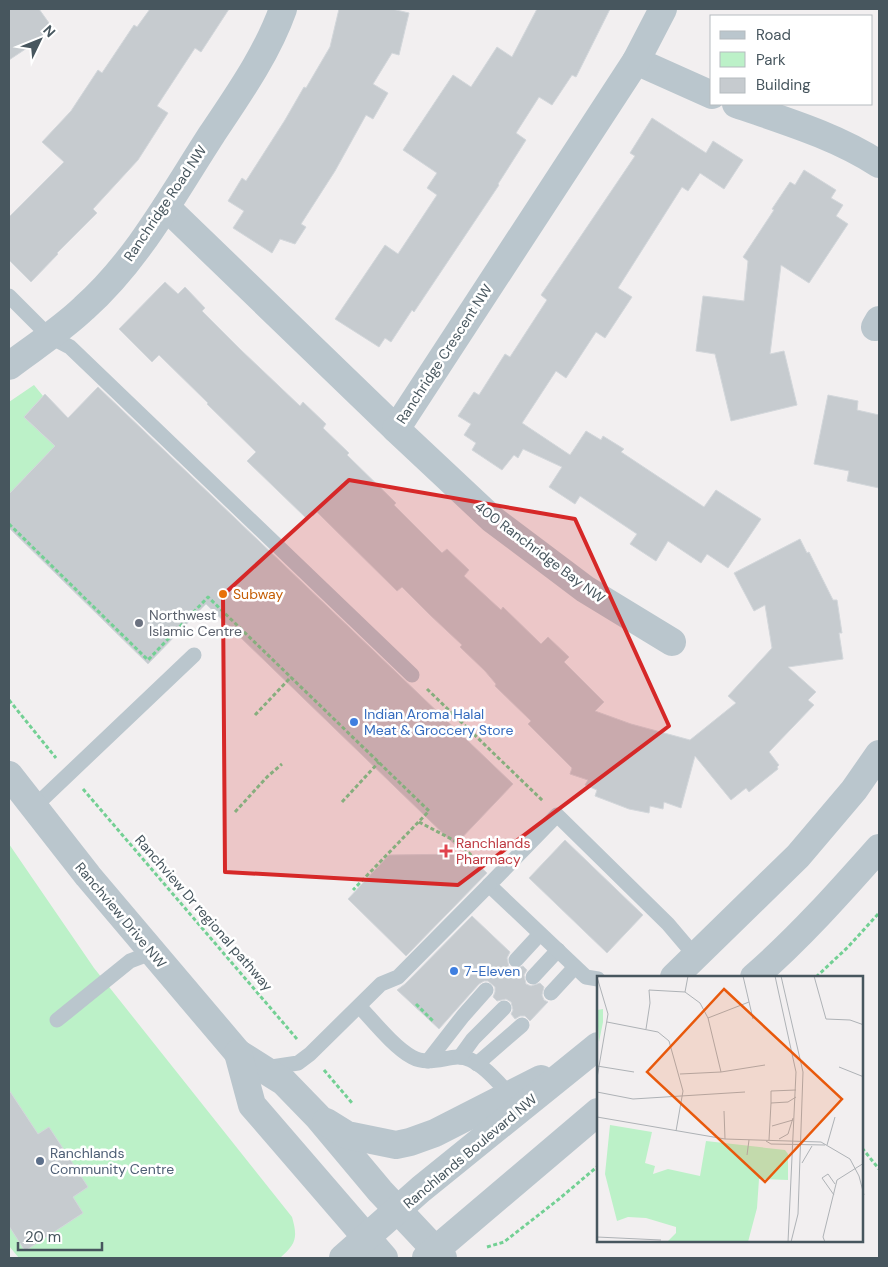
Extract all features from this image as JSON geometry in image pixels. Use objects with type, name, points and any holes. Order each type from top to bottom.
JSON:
[{"type":"street","name":"Ranchridge Road NW","points":[[9,366],[85,308],[121,269],[166,207],[249,77],[283,9]]},
{"type":"street","name":"Ranchridge Crescent NW","points":[[166,207],[396,429],[636,61],[663,9]]},
{"type":"street","points":[[636,61],[710,94]]},
{"type":"street","points":[[739,105],[809,130],[859,151],[879,164]]},
{"type":"street","name":"400 Ranchridge Bay NW","points":[[396,429],[492,519],[585,589],[672,642]]},
{"type":"street","points":[[675,976],[798,856],[854,790],[879,754]]},
{"type":"street","name":"Ranchview Drive NW","points":[[9,775],[33,808],[238,1053],[284,1082],[318,1117],[435,1256]]},
{"type":"street","points":[[755,976],[836,897],[879,848]]},
{"type":"street","points":[[318,1117],[347,1135],[396,1145],[410,1142],[435,1133],[539,1080],[597,1046]]},
{"type":"street","name":"Ranchlands Boulevard NW","points":[[343,1258],[375,1248],[399,1211],[422,1189],[597,1046]]},
{"type":"street","name":"Ranchview Drive NW","points":[[238,1053],[252,1106],[375,1248]]},
{"type":"street","points":[[435,1256],[597,1113]]},
{"type":"lane","points":[[9,296],[49,336],[70,347],[412,675]]},
{"type":"lane","points":[[33,808],[194,655]]},
{"type":"lane","points":[[262,1068],[298,1063],[310,1054],[381,984],[398,977],[557,815],[668,924],[696,957]]},
{"type":"lane","points":[[492,882],[540,934],[575,967],[586,977],[597,979]]},
{"type":"lane","points":[[516,960],[540,934]]},
{"type":"lane","points":[[533,977],[558,950]]},
{"type":"lane","points":[[57,1020],[130,961],[143,956],[155,956]]},
{"type":"lane","points":[[551,993],[575,967]]},
{"type":"lane","points":[[428,1061],[486,990]]},
{"type":"lane","points":[[360,1006],[380,1030],[413,1058],[428,1061],[460,1057],[477,1064],[489,1072],[509,1094]]},
{"type":"lane","points":[[460,1057],[474,1039],[504,1008]]},
{"type":"lane","points":[[477,1064],[522,1025]]},
{"type":"path","points":[[9,524],[148,660],[208,597],[429,811],[353,890]]},
{"type":"path","points":[[412,675],[557,815]]},
{"type":"path","points":[[254,715],[291,678]]},
{"type":"path","name":"Ranchview Dr regional pathway","points":[[9,700],[27,724],[357,1108]]},
{"type":"path","points":[[342,802],[379,762]]},
{"type":"path","points":[[235,812],[267,777],[282,764]]},
{"type":"path","points":[[419,822],[459,843],[492,882]]},
{"type":"path","points":[[817,976],[848,947],[879,913]]},
{"type":"path","points":[[863,1149],[879,1169]]},
{"type":"path","points":[[487,1247],[504,1242],[597,1167]]},
{"type":"highlighted area","points":[[349,480],[575,519],[669,726],[458,885],[225,872],[223,595]]},
{"type":"green space","points":[[34,385],[43,396],[24,417],[55,446],[9,494],[9,402]]},
{"type":"green space","points":[[9,844],[94,968],[292,1217],[295,1230],[294,1240],[289,1249],[280,1258],[19,1258],[9,1246]]},
{"type":"building","points":[[9,9],[39,9],[54,30],[9,60]]},
{"type":"building","points":[[150,9],[229,9],[201,52],[195,48],[157,106],[168,113],[138,160],[93,209],[97,213],[31,282],[9,260],[9,217],[64,162],[42,142],[71,111],[98,70],[102,73],[134,25],[137,27]]},
{"type":"building","points":[[339,9],[392,9],[409,13],[399,55],[392,53],[373,84],[388,93],[373,119],[366,115],[335,171],[301,224],[306,227],[295,244],[280,239],[272,253],[233,228],[244,211],[228,201],[242,178],[246,181],[330,47]]},
{"type":"building","points":[[537,9],[610,9],[576,77],[572,75],[552,105],[539,97],[516,133],[526,140],[499,185],[414,312],[412,310],[391,342],[385,338],[379,347],[335,319],[385,245],[398,254],[437,195],[427,188],[437,173],[403,150],[453,75],[471,87],[497,47],[512,57]]},
{"type":"building","points":[[652,118],[706,153],[713,141],[743,160],[724,189],[700,173],[688,191],[682,187],[618,288],[632,297],[605,338],[596,332],[566,378],[556,371],[522,423],[570,455],[586,431],[601,440],[603,436],[624,449],[621,452],[704,507],[716,490],[761,519],[728,568],[707,554],[701,563],[668,541],[656,561],[630,544],[637,534],[580,496],[575,504],[549,487],[562,467],[523,449],[518,458],[514,455],[502,470],[472,450],[476,443],[464,435],[471,424],[458,416],[474,392],[479,395],[505,354],[510,357],[547,300],[541,295],[635,156],[630,153]]},
{"type":"building","points":[[804,170],[836,190],[831,198],[843,205],[836,216],[848,224],[809,283],[781,265],[770,354],[784,351],[797,405],[731,421],[715,354],[696,351],[703,296],[744,301],[748,261],[743,257],[790,182],[795,185]]},
{"type":"building","points":[[165,282],[178,294],[185,287],[205,308],[202,311],[241,350],[300,406],[303,402],[326,424],[323,428],[349,453],[347,455],[396,503],[394,505],[442,553],[447,549],[469,570],[464,576],[501,610],[503,607],[541,644],[548,637],[569,657],[564,662],[604,702],[595,711],[631,724],[690,740],[736,703],[728,696],[772,648],[765,605],[754,611],[734,573],[800,539],[807,553],[809,552],[833,600],[837,600],[842,633],[839,633],[843,659],[788,667],[816,692],[808,700],[814,705],[769,752],[779,765],[778,769],[749,792],[746,788],[731,800],[695,756],[681,808],[664,802],[663,809],[650,806],[649,813],[629,809],[595,796],[597,790],[585,785],[588,780],[570,774],[572,768],[528,724],[531,721],[495,686],[496,684],[485,671],[460,647],[462,645],[402,587],[397,591],[317,512],[313,516],[310,514],[306,518],[247,461],[256,452],[208,403],[159,355],[152,362],[119,329]]},
{"type":"building","points":[[98,387],[513,784],[455,845],[206,604],[148,664],[9,528],[9,494],[55,446],[24,417],[45,394],[68,418]]},
{"type":"building","points":[[828,395],[858,401],[857,410],[879,415],[879,488],[847,481],[849,471],[814,464]]},
{"type":"building","points":[[565,840],[643,915],[607,953],[529,878]]},
{"type":"building","points":[[467,854],[487,873],[406,956],[348,899],[389,855]]},
{"type":"building","name":"7-Eleven","points":[[472,916],[510,952],[507,958],[509,967],[514,969],[523,966],[527,970],[524,975],[526,984],[531,986],[540,983],[544,987],[542,995],[544,1000],[548,1002],[530,1021],[525,1016],[515,1019],[511,1014],[513,1010],[511,1002],[506,999],[497,1001],[493,997],[495,987],[488,981],[479,984],[439,1029],[397,990]]},
{"type":"building","name":"Ranchlands Community Centre","points":[[9,1090],[38,1134],[49,1127],[88,1187],[73,1197],[83,1213],[25,1251],[9,1226]]},
{"type":"place","name":"Subway","points":[[223,594]]},
{"type":"place","name":"Northwest Islamic Centre","points":[[139,623]]},
{"type":"place","name":"Indian Aroma Halal Meat & Groccery Store","points":[[354,722]]},
{"type":"place","name":"Ranchlands Pharmacy","points":[[446,851]]},
{"type":"place","name":"7-Eleven","points":[[454,971]]},
{"type":"place","name":"Ranchlands Community Centre","points":[[40,1161]]}]
